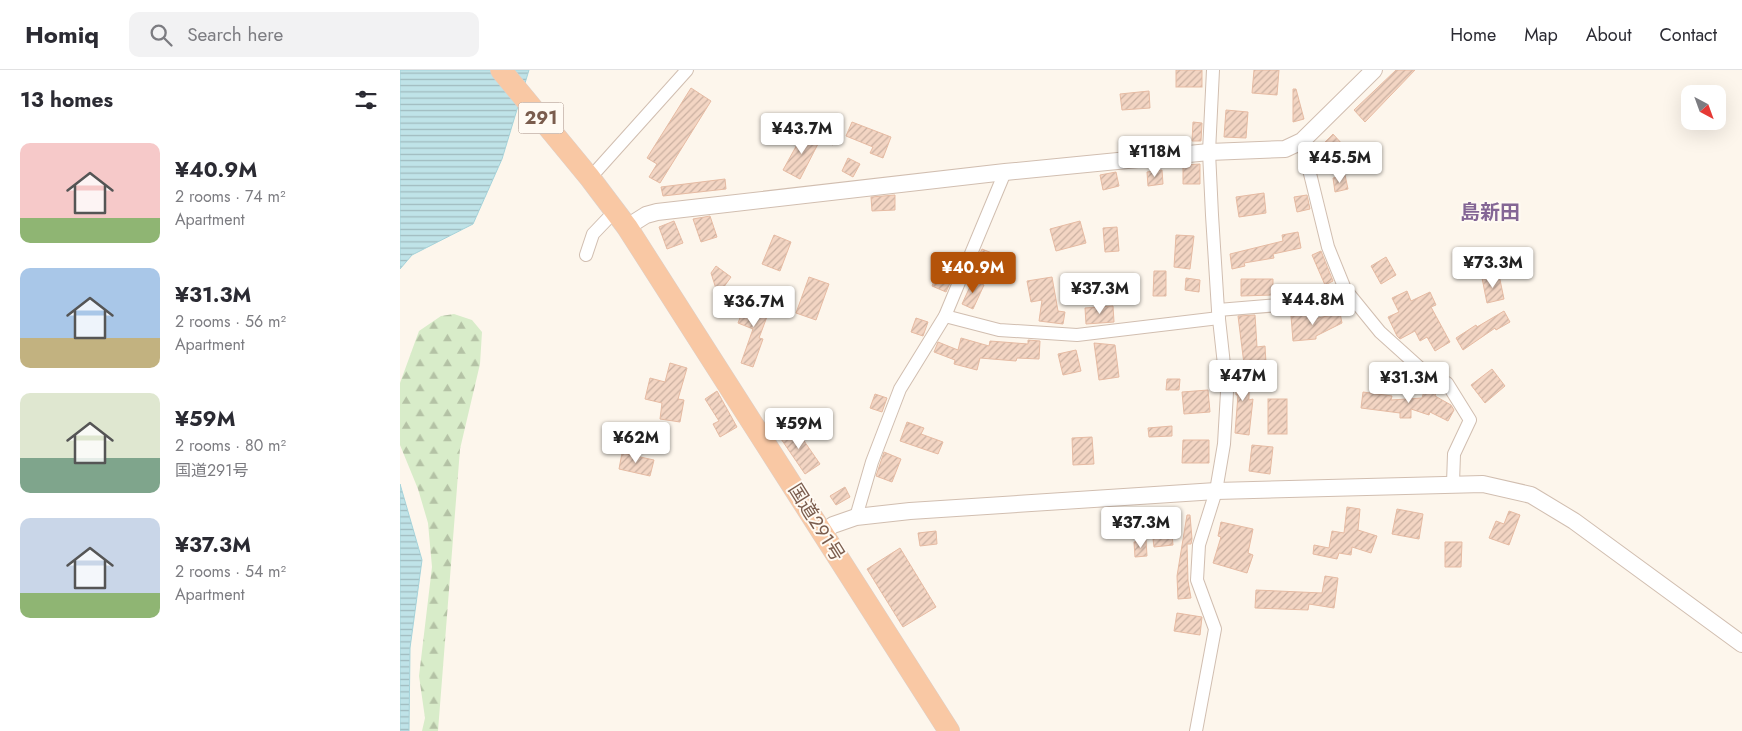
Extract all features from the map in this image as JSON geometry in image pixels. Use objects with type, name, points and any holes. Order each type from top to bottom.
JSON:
[{"type":"highway","name":"291","points":[[501,70],[586,172]]},
{"type":"highway","name":"国道291号","points":[[586,172],[621,219],[949,731]]},
{"type":"street","points":[[586,172],[687,70]]},
{"type":"street","points":[[1196,731],[1215,629],[1197,580],[1199,545],[1216,491],[1224,444],[1228,392],[1219,314],[1209,152],[1213,70]]},
{"type":"street","points":[[586,255],[594,234],[621,219],[658,212],[1006,172],[1209,152],[1285,149],[1302,141],[1374,70]]},
{"type":"street","points":[[1302,141],[1328,247],[1345,289],[1380,332],[1420,368],[1447,383],[1470,420],[1454,454],[1453,483]]},
{"type":"street","points":[[856,517],[872,462],[900,389],[946,316],[1006,172]]},
{"type":"street","points":[[946,316],[999,330],[1077,336],[1304,303],[1345,289]]},
{"type":"street","points":[[823,532],[833,525],[856,517],[910,510],[1216,491],[1453,483],[1483,484],[1531,495],[1574,521],[1742,644]]},
{"type":"green space","points":[[454,314],[472,320],[482,332],[480,364],[460,449],[438,731],[422,731],[425,718],[419,676],[432,567],[428,523],[418,489],[400,445],[400,383],[419,331],[441,316]]},
{"type":"water","points":[[400,70],[529,70],[502,159],[473,224],[412,255],[400,269]]},
{"type":"water","points":[[400,484],[422,560],[410,648],[409,731],[400,731]]},
{"type":"building","points":[[1176,70],[1202,70],[1202,87],[1176,87]]},
{"type":"building","points":[[1254,70],[1279,70],[1277,95],[1252,93]]},
{"type":"building","points":[[1396,70],[1415,70],[1365,122],[1354,110]]},
{"type":"building","points":[[691,88],[711,101],[660,183],[649,177],[657,164],[647,158]]},
{"type":"building","points":[[1293,89],[1296,89],[1304,119],[1293,122]]},
{"type":"building","points":[[1149,91],[1150,108],[1122,110],[1120,94]]},
{"type":"building","points":[[1226,110],[1248,112],[1246,138],[1224,137]]},
{"type":"building","points":[[852,122],[891,137],[883,158],[870,153],[873,147],[846,136]]},
{"type":"building","points":[[1193,122],[1202,123],[1201,141],[1192,141]]},
{"type":"building","points":[[834,123],[842,126],[833,145],[825,141]]},
{"type":"building","points":[[804,132],[820,140],[800,179],[783,170]]},
{"type":"building","points":[[1333,134],[1343,145],[1326,163],[1315,152]]},
{"type":"building","points":[[848,158],[860,164],[853,177],[842,171]]},
{"type":"building","points":[[1200,164],[1200,184],[1183,184],[1183,165]]},
{"type":"building","points":[[1162,170],[1163,184],[1148,186],[1147,172]]},
{"type":"building","points":[[1116,172],[1119,186],[1103,190],[1100,175]]},
{"type":"building","points":[[1345,175],[1348,189],[1335,192],[1333,178]]},
{"type":"building","points":[[725,179],[726,189],[663,196],[661,187]]},
{"type":"building","points":[[1264,193],[1266,213],[1239,217],[1236,197]]},
{"type":"building","points":[[895,195],[895,210],[872,211],[871,197]]},
{"type":"building","points":[[1307,195],[1310,209],[1297,212],[1294,197]]},
{"type":"building","points":[[710,216],[717,237],[701,242],[693,219]]},
{"type":"building","points":[[674,221],[683,243],[667,249],[659,227]]},
{"type":"building","points":[[1080,221],[1086,243],[1056,251],[1050,229]]},
{"type":"building","points":[[1117,227],[1119,251],[1105,252],[1103,228]]},
{"type":"building","points":[[1298,232],[1301,248],[1273,254],[1274,258],[1244,263],[1245,266],[1232,269],[1230,254],[1283,241],[1282,235]]},
{"type":"building","points":[[774,235],[791,242],[780,271],[762,264]]},
{"type":"building","points":[[1176,235],[1194,236],[1190,269],[1174,267]]},
{"type":"building","points":[[982,249],[992,253],[987,266],[976,262]]},
{"type":"building","points":[[1321,251],[1333,281],[1325,285],[1312,255]]},
{"type":"building","points":[[1386,257],[1396,275],[1381,284],[1371,266]]},
{"type":"building","points":[[941,265],[955,272],[946,292],[932,286]]},
{"type":"building","points":[[716,266],[731,277],[718,295],[711,273]]},
{"type":"building","points":[[1154,271],[1166,271],[1166,296],[1153,296]]},
{"type":"building","points":[[1499,275],[1504,299],[1487,303],[1482,278]]},
{"type":"building","points":[[809,277],[829,284],[816,320],[796,313]]},
{"type":"building","points":[[1052,277],[1058,311],[1065,312],[1063,324],[1039,321],[1042,300],[1031,302],[1027,281]]},
{"type":"building","points":[[1186,278],[1200,280],[1199,292],[1185,290]]},
{"type":"building","points":[[1241,279],[1273,279],[1273,295],[1241,296]]},
{"type":"building","points":[[973,280],[984,285],[973,309],[962,304]]},
{"type":"building","points":[[1407,291],[1411,301],[1430,292],[1436,305],[1431,307],[1450,342],[1435,351],[1427,337],[1420,341],[1415,331],[1400,339],[1397,336],[1388,317],[1399,312],[1392,298]]},
{"type":"building","points":[[748,297],[771,306],[759,338],[763,339],[753,367],[741,363],[753,329],[738,323]]},
{"type":"building","points":[[1113,306],[1114,322],[1086,324],[1085,308]]},
{"type":"building","points":[[1504,311],[1510,322],[1496,330],[1495,328],[1463,350],[1456,338],[1476,325],[1477,327]]},
{"type":"building","points":[[1340,313],[1342,323],[1316,336],[1316,339],[1293,341],[1291,316],[1314,314],[1314,319]]},
{"type":"building","points":[[1255,315],[1257,347],[1265,346],[1266,363],[1244,364],[1238,316]]},
{"type":"building","points":[[916,318],[928,322],[923,336],[911,332]]},
{"type":"building","points":[[961,338],[989,346],[990,341],[1028,344],[1028,340],[1040,341],[1039,359],[1017,358],[1016,361],[980,358],[977,370],[954,364],[955,360],[934,352],[938,342],[958,350]]},
{"type":"building","points":[[1094,343],[1115,345],[1119,377],[1099,380]]},
{"type":"building","points":[[1076,350],[1081,371],[1063,375],[1058,354]]},
{"type":"building","points":[[670,363],[687,368],[678,399],[684,400],[680,422],[660,419],[662,403],[645,399],[650,378],[665,382]]},
{"type":"building","points":[[1233,368],[1247,368],[1246,385],[1249,385],[1249,400],[1253,399],[1249,435],[1235,433],[1238,395],[1236,395],[1236,379],[1234,379]]},
{"type":"building","points":[[1492,369],[1505,386],[1485,403],[1471,385]]},
{"type":"building","points":[[1167,379],[1180,379],[1179,390],[1166,390]]},
{"type":"building","points":[[1426,385],[1437,388],[1435,396],[1451,405],[1454,410],[1448,421],[1430,412],[1429,415],[1411,409],[1411,418],[1400,418],[1400,413],[1361,408],[1363,392],[1392,396],[1391,400],[1422,398]]},
{"type":"building","points":[[1208,390],[1210,412],[1184,414],[1182,392]]},
{"type":"building","points":[[717,391],[737,427],[720,437],[713,424],[719,421],[705,399]]},
{"type":"building","points":[[875,394],[887,398],[882,412],[870,408]]},
{"type":"building","points":[[1268,399],[1287,399],[1287,434],[1268,434]]},
{"type":"building","points":[[907,422],[924,428],[921,434],[943,442],[938,454],[900,441]]},
{"type":"building","points":[[793,425],[820,464],[805,474],[779,436]]},
{"type":"building","points":[[1172,426],[1172,436],[1149,437],[1148,428]]},
{"type":"building","points":[[1092,437],[1094,464],[1073,465],[1072,438]]},
{"type":"building","points":[[1183,440],[1209,440],[1209,463],[1182,463]]},
{"type":"building","points":[[1252,445],[1273,447],[1270,474],[1249,471]]},
{"type":"building","points":[[884,452],[901,459],[892,482],[876,476]]},
{"type":"building","points":[[622,453],[654,460],[650,476],[619,469]]},
{"type":"building","points":[[845,487],[850,497],[836,505],[830,496]]},
{"type":"building","points":[[1347,507],[1360,509],[1358,530],[1377,536],[1371,553],[1352,547],[1351,555],[1339,553],[1337,559],[1313,554],[1314,545],[1329,548],[1332,531],[1344,533]]},
{"type":"building","points":[[1397,509],[1423,514],[1419,539],[1392,534]]},
{"type":"building","points":[[1509,511],[1520,515],[1509,545],[1489,538],[1496,521],[1504,524]]},
{"type":"building","points":[[1170,512],[1173,545],[1154,547],[1150,514]]},
{"type":"building","points":[[1187,515],[1190,515],[1192,539],[1191,544],[1187,544],[1188,581],[1191,598],[1178,599],[1177,576]]},
{"type":"building","points":[[1221,522],[1253,529],[1248,553],[1253,555],[1247,573],[1213,563],[1221,537],[1218,536]]},
{"type":"building","points":[[936,531],[937,544],[920,546],[918,533]]},
{"type":"building","points":[[1146,540],[1147,556],[1135,557],[1134,542]]},
{"type":"building","points":[[1445,542],[1462,542],[1461,567],[1445,567]]},
{"type":"building","points":[[900,548],[936,607],[903,627],[867,569]]},
{"type":"building","points":[[1325,576],[1338,578],[1334,608],[1309,604],[1308,610],[1255,608],[1256,590],[1322,593]]},
{"type":"building","points":[[1177,613],[1202,617],[1200,635],[1174,631]]},
{"type":"district","name":"島新田","points":[[1490,212]]}]
